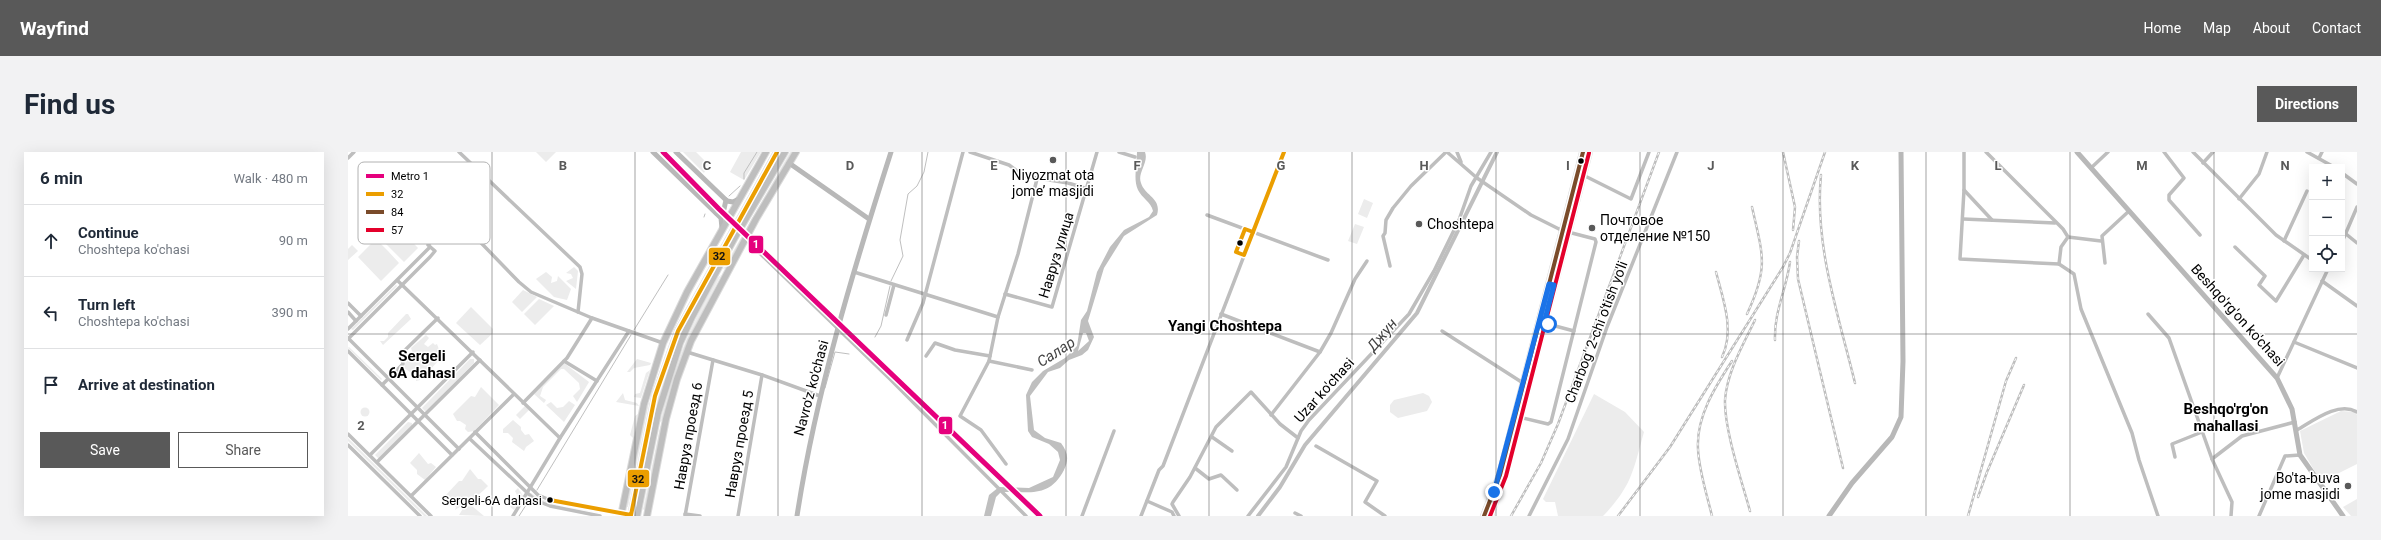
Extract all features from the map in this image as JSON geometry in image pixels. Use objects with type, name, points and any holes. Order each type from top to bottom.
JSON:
[{"type":"highway","points":[[634,516],[621,515],[646,393],[664,341],[680,305],[766,152]]},
{"type":"highway","points":[[634,516],[640,504],[654,428],[672,364],[688,325],[714,276],[785,152]]},
{"type":"highway","points":[[646,516],[666,420],[687,352],[700,322],[745,239],[796,152]]},
{"type":"highway","points":[[759,163],[776,153]]},
{"type":"highway","points":[[634,516],[652,409],[663,370],[678,331],[696,295],[776,153]]},
{"type":"highway","points":[[714,276],[729,269]]},
{"type":"highway","points":[[696,295],[700,294],[702,298]]},
{"type":"highway","points":[[664,341],[678,331]]},
{"type":"highway","points":[[646,393],[652,409]]},
{"type":"highway","points":[[654,428],[666,420]]},
{"type":"highway","points":[[640,504],[646,516]]},
{"type":"main road","points":[[1484,516],[1493,500],[1519,417],[1544,323],[1583,152]]},
{"type":"main road","points":[[1565,232],[1589,152]]},
{"type":"main road","points":[[1490,516],[1523,383],[1552,285]]},
{"type":"street","points":[[348,158],[354,152]]},
{"type":"street","points":[[459,152],[469,162]]},
{"type":"street","points":[[654,152],[716,213],[722,221],[721,231]]},
{"type":"street","points":[[676,152],[726,200],[732,202],[739,199]]},
{"type":"street","name":"Navro'z ko'chasi","points":[[797,516],[806,458],[820,396],[869,219],[891,152]]},
{"type":"street","points":[[907,340],[923,303],[924,294],[963,152]]},
{"type":"street","points":[[970,152],[1009,165],[1024,176],[1068,183],[1088,189]]},
{"type":"street","name":"Навруз улица","points":[[1005,294],[1052,307],[1088,189],[1097,152]]},
{"type":"street","points":[[1119,152],[1135,158]]},
{"type":"street","points":[[1141,516],[1159,470],[1164,466],[1284,152]]},
{"type":"street","points":[[1390,266],[1383,236],[1385,233],[1386,220],[1411,186],[1446,152],[1478,178],[1531,215],[1565,232],[1596,241],[1551,423],[1519,417]]},
{"type":"street","points":[[1457,152],[1462,164]]},
{"type":"street","name":"Uzar ko'chasi","points":[[1248,516],[1286,467],[1298,438],[1309,420],[1409,314],[1437,265],[1491,152]]},
{"type":"street","points":[[1583,176],[1631,199],[1649,152]]},
{"type":"street","name":"Charbog' 2-chi o'tish yo'li","points":[[1529,516],[1568,440],[1607,328],[1677,152]]},
{"type":"street","points":[[1829,516],[1852,483],[1892,437],[1901,417],[1903,382],[1901,152]]},
{"type":"street","points":[[1964,152],[1963,219],[1960,258],[2059,264],[2074,274],[2081,310],[2132,433],[2139,460],[2158,516]]},
{"type":"street","points":[[1986,152],[2068,237],[2102,241]]},
{"type":"street","name":"Beshqo'rg'on ko'chasi","points":[[2077,152],[2277,378],[2288,400],[2295,422],[2300,455],[2343,516]]},
{"type":"street","points":[[2091,168],[2108,152]]},
{"type":"street","points":[[2164,152],[2184,178],[2169,195],[2169,200],[2200,235]]},
{"type":"street","points":[[2193,152],[2239,199],[2284,241],[2309,258]]},
{"type":"street","points":[[2203,162],[2213,152]]},
{"type":"street","points":[[2239,199],[2259,174],[2267,152]]},
{"type":"street","points":[[2306,152],[2329,164]]},
{"type":"street","points":[[2320,158],[2322,152]]},
{"type":"street","points":[[789,163],[869,219]]},
{"type":"street","points":[[2345,175],[2357,184]]},
{"type":"street","points":[[1006,464],[981,430],[960,416],[989,362],[998,317],[1018,254],[1037,179]]},
{"type":"street","points":[[490,182],[580,267],[582,274],[578,312]]},
{"type":"street","points":[[1964,190],[1993,220]]},
{"type":"street","points":[[2284,241],[2307,191]]},
{"type":"street","points":[[716,213],[724,209],[726,200]]},
{"type":"street","points":[[2357,207],[2346,234],[2357,242]]},
{"type":"street","points":[[2105,263],[2102,236],[2129,211]]},
{"type":"street","points":[[1206,215],[1328,260]]},
{"type":"street","points":[[1963,219],[2055,222]]},
{"type":"street","points":[[2059,264],[2061,248],[2068,237]]},
{"type":"street","points":[[745,239],[839,329],[1026,516]]},
{"type":"street","points":[[429,244],[428,245],[435,251],[404,285],[348,338],[459,449]]},
{"type":"street","points":[[483,244],[525,287],[538,296],[592,318],[664,341]]},
{"type":"street","points":[[348,329],[398,281],[430,247]]},
{"type":"street","points":[[2235,247],[2265,276],[2259,285],[2276,301],[2304,255]]},
{"type":"street","points":[[1271,414],[1320,352],[1331,333],[1355,279],[1367,261]]},
{"type":"street","points":[[854,272],[998,317]]},
{"type":"street","points":[[2277,378],[2326,272]]},
{"type":"street","points":[[398,281],[404,285],[560,438]]},
{"type":"street","points":[[2322,281],[2357,306]]},
{"type":"street","points":[[886,315],[894,284]]},
{"type":"street","points":[[348,303],[361,316]]},
{"type":"street","points":[[348,312],[356,321]]},
{"type":"street","points":[[1221,314],[1320,352]]},
{"type":"street","points":[[2148,314],[2169,338],[2212,459],[2232,502],[2231,516]]},
{"type":"street","points":[[382,385],[402,364],[402,353],[438,318]]},
{"type":"street","points":[[523,403],[564,361],[592,318]]},
{"type":"street","points":[[1544,323],[1574,331]]},
{"type":"street","points":[[513,516],[560,438],[629,331]]},
{"type":"street","points":[[1442,331],[1523,383]]},
{"type":"street","points":[[2294,342],[2357,368]]},
{"type":"street","points":[[926,356],[935,343],[955,350],[990,356]]},
{"type":"street","points":[[348,351],[452,455]]},
{"type":"street","points":[[370,455],[473,352]]},
{"type":"street","points":[[687,352],[762,375],[820,396]]},
{"type":"street","points":[[377,462],[480,360]]},
{"type":"street","name":"Навруз проезд 6","points":[[685,515],[713,360]]},
{"type":"street","points":[[564,361],[597,381]]},
{"type":"street","points":[[989,362],[1032,370]]},
{"type":"street","name":"Навруз проезд 5","points":[[738,516],[762,375]]},
{"type":"street","points":[[1179,516],[1172,504],[1173,502],[1195,468],[1222,419],[1251,392],[1280,424],[1298,438]]},
{"type":"street","points":[[411,496],[514,394]]},
{"type":"street","points":[[2297,430],[2333,411],[2351,409],[2357,412]]},
{"type":"street","points":[[2212,459],[2242,436],[2295,422]]},
{"type":"street","points":[[1082,516],[1114,431]]},
{"type":"street","points":[[475,432],[530,489],[550,500],[621,515]]},
{"type":"street","points":[[2176,457],[2172,444],[2202,432]]},
{"type":"street","points":[[348,434],[431,516]]},
{"type":"street","points":[[1212,437],[1232,451]]},
{"type":"street","points":[[470,439],[527,494],[547,505],[600,516]]},
{"type":"street","points":[[348,445],[420,516]]},
{"type":"street","points":[[1316,446],[1377,481],[1365,502],[1385,516]]},
{"type":"street","points":[[2259,516],[2285,456],[2300,455]]},
{"type":"street","points":[[502,469],[506,464]]},
{"type":"street","points":[[1195,468],[1209,479],[1221,475],[1237,490]]},
{"type":"street","points":[[1147,501],[1172,512],[1174,516]]},
{"type":"street","points":[[1295,513],[1301,516]]},
{"type":"street","points":[[685,515],[700,516]]},
{"type":"shaded area","points":[[536,152],[556,152],[546,162]]},
{"type":"shaded area","points":[[683,152],[696,152],[708,164],[704,173]]},
{"type":"shaded area","points":[[741,152],[761,152],[744,180],[730,172]]},
{"type":"shaded area","points":[[790,152],[793,152],[727,268],[723,269]]},
{"type":"shaded area","name":"Салар","points":[[1137,152],[1145,152],[1146,160],[1140,175],[1140,179],[1143,187],[1157,205],[1157,215],[1124,236],[1104,268],[1088,321],[1094,337],[1088,350],[1082,355],[1069,360],[1060,368],[1048,372],[1030,396],[1034,430],[1045,438],[1061,443],[1067,456],[1066,466],[1052,486],[1045,489],[1037,492],[1001,492],[996,497],[991,516],[984,516],[989,495],[999,487],[1029,488],[1053,477],[1060,460],[1058,452],[1049,444],[1032,437],[1028,431],[1026,395],[1032,382],[1043,371],[1065,358],[1077,346],[1081,320],[1087,311],[1097,272],[1110,247],[1124,230],[1149,217],[1153,211],[1138,190],[1135,177]],"holes":[[[1083,333],[1086,333],[1089,341],[1078,351]]]},
{"type":"shaded area","points":[[765,162],[694,288],[673,331],[670,334],[685,301],[761,164]]},
{"type":"shaded area","points":[[1364,199],[1373,203],[1367,218],[1358,214]]},
{"type":"shaded area","points":[[1355,224],[1364,227],[1357,244],[1348,241]]},
{"type":"shaded area","points":[[371,244],[381,244],[399,263],[381,281],[358,257]]},
{"type":"shaded area","points":[[386,244],[414,244],[418,248],[404,262]]},
{"type":"shaded area","points":[[352,245],[358,251],[348,260],[348,249]]},
{"type":"shaded area","points":[[574,267],[578,271],[576,289],[566,281],[573,278],[571,274],[566,273]]},
{"type":"shaded area","points":[[546,272],[552,277],[551,283],[557,281],[558,276],[571,289],[567,300],[554,297],[536,279]]},
{"type":"shaded area","points":[[721,275],[686,345],[673,382],[664,419],[660,422],[674,373],[686,341],[708,295],[715,282]]},
{"type":"shaded area","points":[[396,285],[397,286],[353,330],[351,329]]},
{"type":"shaded area","points":[[523,290],[537,297],[522,312],[512,302]]},
{"type":"shaded area","points":[[539,299],[554,306],[535,325],[524,314]]},
{"type":"shaded area","points":[[471,307],[493,329],[493,333],[480,345],[456,323]]},
{"type":"shaded area","points":[[406,314],[408,314],[411,319],[383,345],[380,341],[384,341],[388,337],[388,333]]},
{"type":"shaded area","points":[[426,335],[429,338],[424,344],[428,347],[433,343],[435,345],[437,344],[441,355],[428,372],[425,371],[420,376],[420,380],[416,381],[416,376],[404,368],[406,360],[403,356],[405,354],[409,358],[413,354],[411,348]]},
{"type":"shaded area","points":[[349,347],[382,379],[381,380],[348,348]]},
{"type":"shaded area","points":[[470,359],[474,359],[474,363],[426,412],[422,408]]},
{"type":"shaded area","points":[[637,359],[651,363],[650,365],[634,368],[630,372],[627,372]]},
{"type":"shaded area","points":[[564,363],[589,382],[577,402],[573,396],[580,389],[579,383],[564,369],[561,369],[543,387],[540,396],[546,400],[544,403],[534,394]]},
{"type":"shaded area","points":[[650,370],[641,398],[634,397],[635,394],[640,393],[646,373]]},
{"type":"shaded area","points":[[481,387],[499,405],[474,431],[468,432],[465,429],[466,425],[460,421],[457,421],[453,414],[471,396],[475,397]]},
{"type":"shaded area","points":[[623,393],[625,400],[637,403],[639,406],[616,402]]},
{"type":"shaded area","points":[[1423,393],[1429,396],[1432,402],[1427,411],[1398,418],[1390,412],[1390,405],[1394,400]]},
{"type":"shaded area","points":[[1594,394],[1625,412],[1644,432],[1634,468],[1626,487],[1603,516],[1558,516],[1555,502],[1546,502],[1543,499]]},
{"type":"shaded area","points":[[569,401],[575,405],[564,422],[546,405],[551,402],[557,408],[563,407]]},
{"type":"shaded area","points":[[649,403],[628,507],[626,507],[646,404]]},
{"type":"shaded area","points":[[525,406],[529,410],[520,419],[516,415]]},
{"type":"shaded area","points":[[365,407],[370,412],[365,417],[360,412]]},
{"type":"shaded area","points":[[2341,411],[2355,412],[2357,415],[2357,464],[2321,482],[2304,453],[2300,431]]},
{"type":"shaded area","points":[[638,414],[633,438],[630,435],[635,416]]},
{"type":"shaded area","points":[[513,420],[521,427],[521,430],[525,435],[529,434],[534,441],[526,447],[524,451],[512,442],[513,438],[508,433],[503,433],[503,429]]},
{"type":"shaded area","points":[[408,422],[412,423],[412,426],[379,459],[375,455]]},
{"type":"shaded area","points":[[662,425],[645,511],[643,509],[660,427]]},
{"type":"shaded area","points":[[348,438],[427,516],[424,516],[348,441]]},
{"type":"shaded area","points":[[419,453],[428,464],[431,463],[436,467],[425,480],[417,474],[417,470],[410,463]]},
{"type":"shaded area","points":[[470,469],[478,479],[481,479],[488,486],[455,510],[456,507],[446,495],[459,481],[462,481]]},
{"type":"shaded area","points":[[518,488],[523,496],[514,510],[509,506],[518,497],[515,491]]},
{"type":"shaded area","points":[[531,493],[539,498],[567,507],[542,502],[530,495]]},
{"type":"shaded area","points":[[2357,499],[2357,516],[2351,516],[2343,507]]},
{"type":"shaded area","points":[[472,506],[484,516],[459,515],[464,507]]},
{"type":"waterway","points":[[744,179],[744,173],[757,152]]},
{"type":"waterway","points":[[891,281],[903,256],[900,240],[908,194],[917,186],[924,172],[928,152]]},
{"type":"waterway","name":"Джун","points":[[1258,516],[1280,487],[1305,445],[1417,313],[1497,152]]},
{"type":"waterway","points":[[729,196],[740,186]]},
{"type":"waterway","points":[[634,330],[668,275]]},
{"type":"waterway","points":[[875,337],[881,326],[890,286]]},
{"type":"waterway","points":[[537,490],[631,335]]},
{"type":"waterway","points":[[825,388],[835,352],[849,354]]},
{"type":"waterway","points":[[519,516],[528,502]]},
{"type":"railway","points":[[1511,516],[1541,463],[1558,424],[1659,152]]},
{"type":"railway","points":[[1783,152],[1795,207],[1793,230]]},
{"type":"railway","points":[[1618,516],[1670,447],[1783,267],[1790,253],[1825,152]]},
{"type":"railway","points":[[1821,175],[1821,228],[1824,254],[1835,307],[1855,383]]},
{"type":"railway","points":[[1747,314],[1759,284],[1762,261],[1759,238],[1752,207]]},
{"type":"railway","points":[[1799,241],[1797,257],[1798,279],[1843,468]]},
{"type":"railway","points":[[1775,340],[1776,320],[1790,262]]},
{"type":"railway","points":[[1716,272],[1728,325],[1726,347],[1722,357]]},
{"type":"railway","points":[[1750,511],[1730,440],[1725,412],[1725,400],[1726,390],[1732,369],[1755,320]]},
{"type":"railway","points":[[1968,516],[2006,381],[2016,358]]},
{"type":"railway","points":[[1712,516],[1700,466],[1698,437],[1703,414],[1719,381],[1732,361]]},
{"type":"railway","points":[[1978,497],[2024,385]]},
{"type":"metro line","name":"1","points":[[663,152],[719,209],[1040,516]]},
{"type":"transit line","name":"32","points":[[550,500],[631,515],[655,396],[678,331],[777,152]]},
{"type":"transit line","name":"32","points":[[1253,232],[1284,152]]},
{"type":"transit line","name":"84","points":[[1484,516],[1500,475],[1583,152]]},
{"type":"transit line","name":"57","points":[[1490,516],[1506,476],[1589,153]]},
{"type":"transit line","name":"32","points":[[1245,229],[1253,232],[1244,255],[1236,252],[1245,229]]},
{"type":"place","name":"Niyozmat ota jome’ masjidi","points":[[1053,160]]},
{"type":"place","name":"Choshtepa","points":[[1419,224]]},
{"type":"place","name":"Почтовое отделение №150","points":[[1592,228]]},
{"type":"place","name":"Bo'ta-buva jome masjidi","points":[[2348,486]]},
{"type":"place","name":"Sergeli-6А dahasi","points":[[550,500]]},
{"type":"district","name":"Yangi Choshtepa","points":[[1225,326]]},
{"type":"district","name":"Sergeli 6A dahasi","points":[[422,364]]},
{"type":"district","name":"Beshqo'rg'on mahallasi","points":[[2226,418]]},
{"type":"route","points":[[1494,492],[1500,475],[1549,284],[1554,285],[1544,323],[1548,324]]}]
